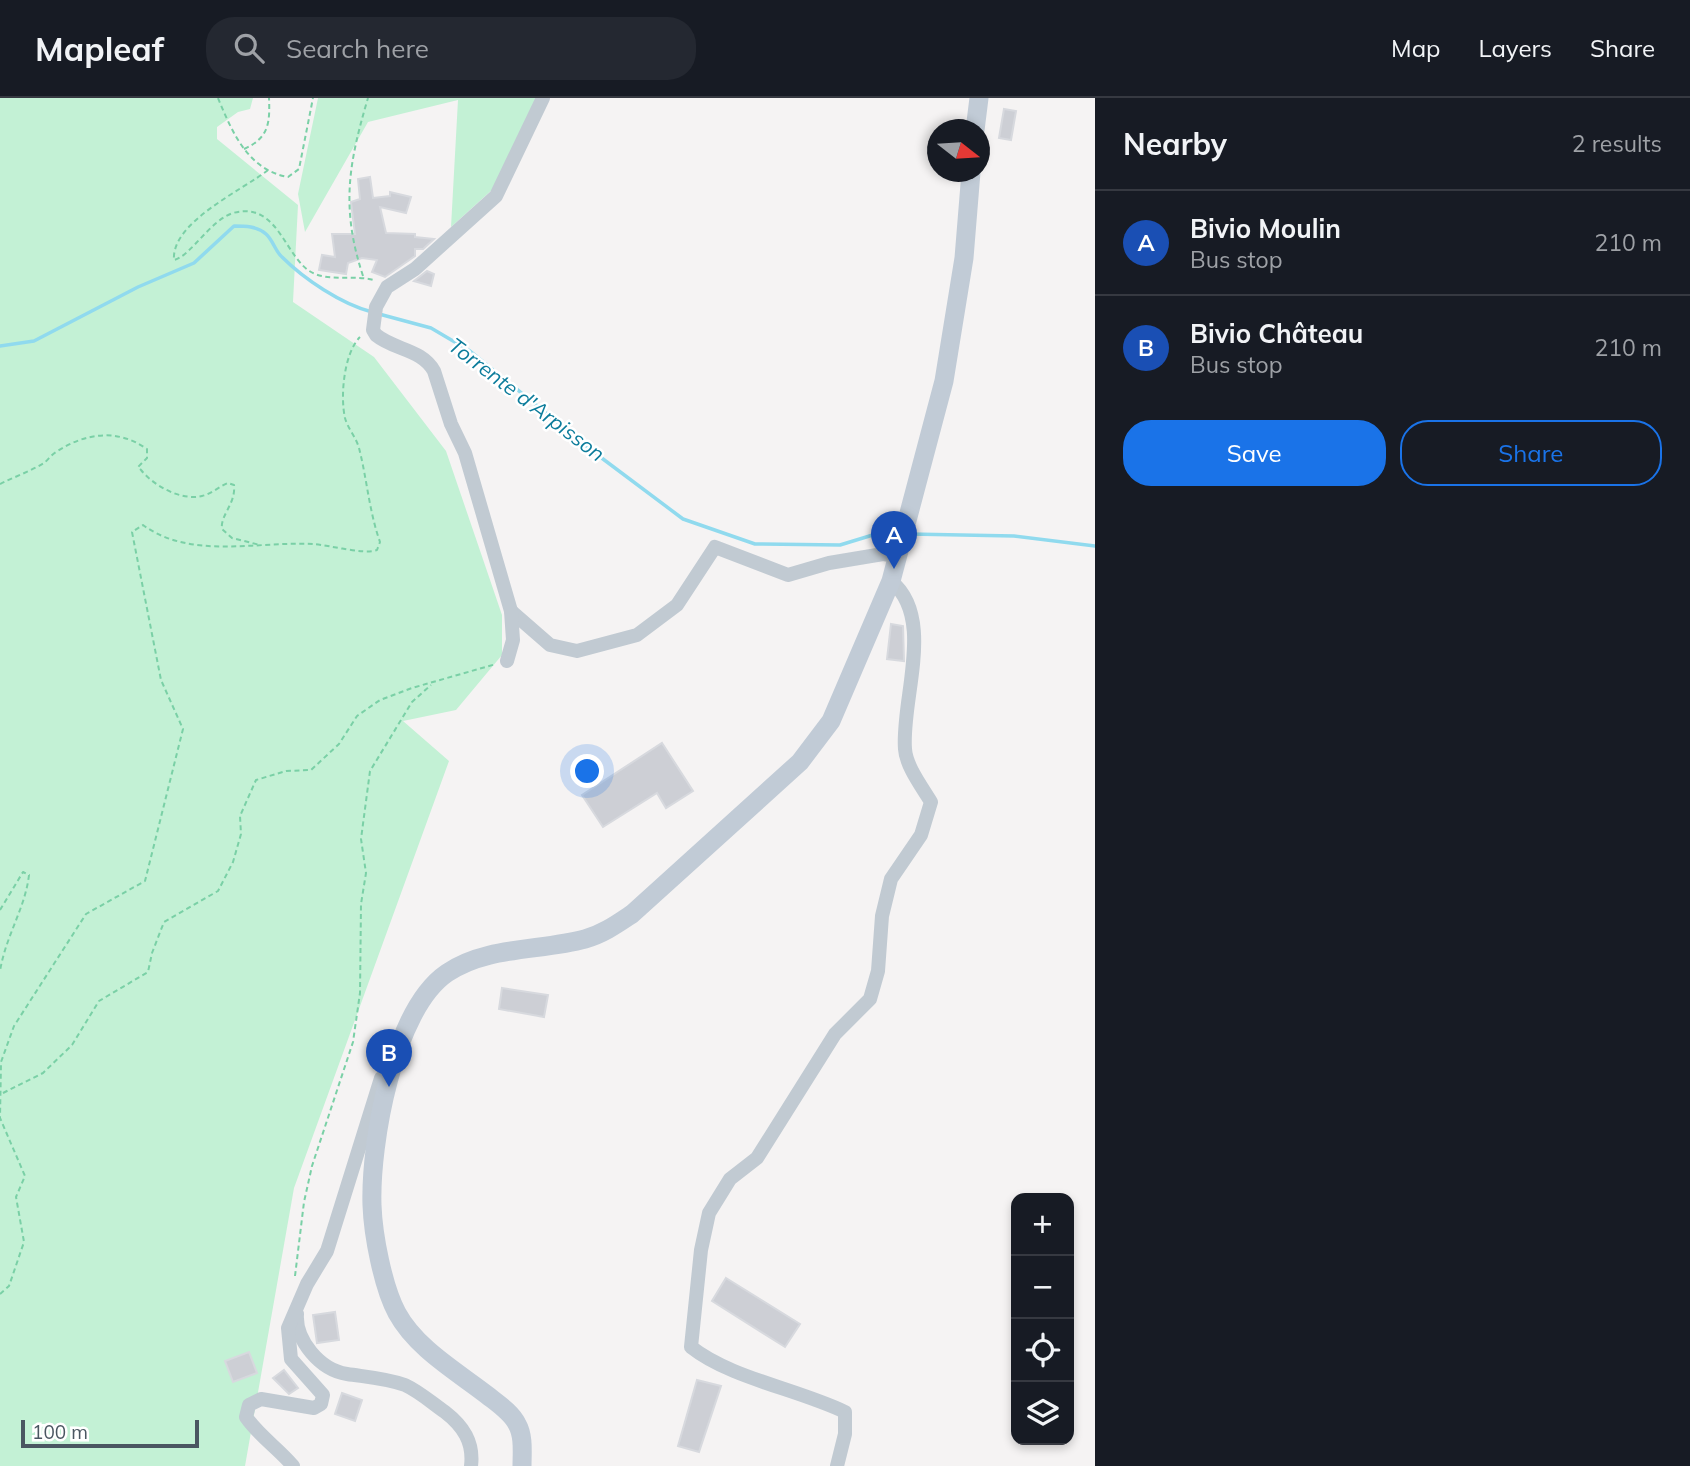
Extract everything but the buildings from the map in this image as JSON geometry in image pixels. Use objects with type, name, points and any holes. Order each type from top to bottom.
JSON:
[{"type":"main road","points":[[976,119],[979,98]]},
{"type":"main road","points":[[522,1466],[522,1438],[517,1424],[502,1407],[424,1346],[408,1331],[396,1311],[376,1238],[372,1205],[376,1147],[398,1053],[413,1013],[427,991],[447,973],[488,956],[586,939],[610,929],[632,914],[761,800],[800,762],[831,721],[891,582],[899,552],[955,323],[970,182]]},
{"type":"street","points":[[507,661],[513,640],[511,611],[466,453],[451,424],[434,371],[423,358],[382,340],[374,320],[387,287],[415,269],[496,197],[543,98]]},
{"type":"street","points":[[511,611],[550,645],[576,651],[637,635],[677,605],[715,547],[788,575],[829,563],[899,552]]},
{"type":"street","points":[[837,1466],[845,1434],[845,1412],[809,1395],[711,1363],[691,1347],[701,1250],[709,1213],[730,1179],[757,1158],[835,1034],[870,999],[878,971],[882,916],[891,879],[921,835],[931,802],[905,751],[914,640],[908,601],[891,582]]},
{"type":"street","points":[[293,1466],[280,1451],[255,1431],[246,1417],[249,1405],[261,1399],[314,1408],[321,1404],[323,1395],[291,1359],[288,1328],[327,1251],[386,1063],[390,1054],[398,1053]]},
{"type":"street","points":[[298,1305],[296,1326],[304,1345],[325,1365],[345,1374],[366,1374],[419,1393],[463,1426],[473,1455],[471,1466]]},
{"type":"path","points":[[218,98],[243,149],[268,170],[288,177],[299,169],[313,98]]},
{"type":"path","points":[[243,149],[262,139],[267,131],[269,98]]},
{"type":"path","points":[[268,170],[233,191],[195,222],[182,235],[173,252],[174,260],[186,253],[215,224],[230,214],[243,212],[276,226],[307,268],[316,274],[363,277],[347,215],[355,150],[369,98]]},
{"type":"path","points":[[0,1294],[9,1286],[24,1242],[16,1197],[25,1176],[1,1118],[1,1062],[13,1026],[86,914],[145,881],[183,729],[161,680],[132,532],[143,525],[162,539],[203,545],[308,544],[342,546],[369,554],[377,550],[380,542],[358,446],[346,421],[343,405],[351,346],[374,320]]},
{"type":"path","points":[[0,484],[45,462],[54,453],[81,439],[103,433],[138,443],[147,449],[147,457],[138,467],[166,489],[183,496],[202,496],[228,483],[234,485],[234,499],[221,523],[222,529],[233,538],[262,546]]},
{"type":"path","points":[[2,1094],[43,1073],[72,1045],[99,1001],[148,972],[164,922],[218,891],[233,862],[242,834],[240,816],[256,780],[286,771],[311,770],[339,744],[357,716],[380,700],[507,661]]},
{"type":"path","points":[[293,1284],[300,1249],[303,1202],[320,1140],[353,1041],[360,993],[361,904],[366,873],[361,839],[370,771],[412,702],[431,685]]},
{"type":"path","points":[[0,909],[23,872],[30,875],[27,893],[5,944],[0,971]]},
{"type":"path","points":[[0,1090],[2,1094]]},
{"type":"green space","points":[[0,98],[253,98],[250,109],[238,112],[217,127],[217,139],[298,205],[293,302],[374,357],[446,451],[502,615],[502,655],[456,710],[403,721],[449,761],[294,1188],[245,1466],[0,1466]]},
{"type":"green space","points":[[318,98],[538,98],[493,189],[451,227],[458,100],[368,122],[305,232],[298,194]]},
{"type":"waterway","name":"Torrente d'Arpisson","points":[[0,346],[34,341],[138,287],[194,263],[234,226],[259,229],[268,236],[280,255],[312,282],[336,297],[372,312]]},
{"type":"waterway","name":"Torrente d'Arpisson","points":[[379,314],[431,328],[470,351],[595,453],[683,519],[755,544],[840,545],[876,534],[898,534]]},
{"type":"waterway","name":"Torrente d'Arpisson","points":[[909,534],[1014,536],[1095,546]]},
{"type":"place","name":"Bivio Moulin","points":[[894,569]]},
{"type":"place","name":"Bivio Château","points":[[389,1087]]}]
